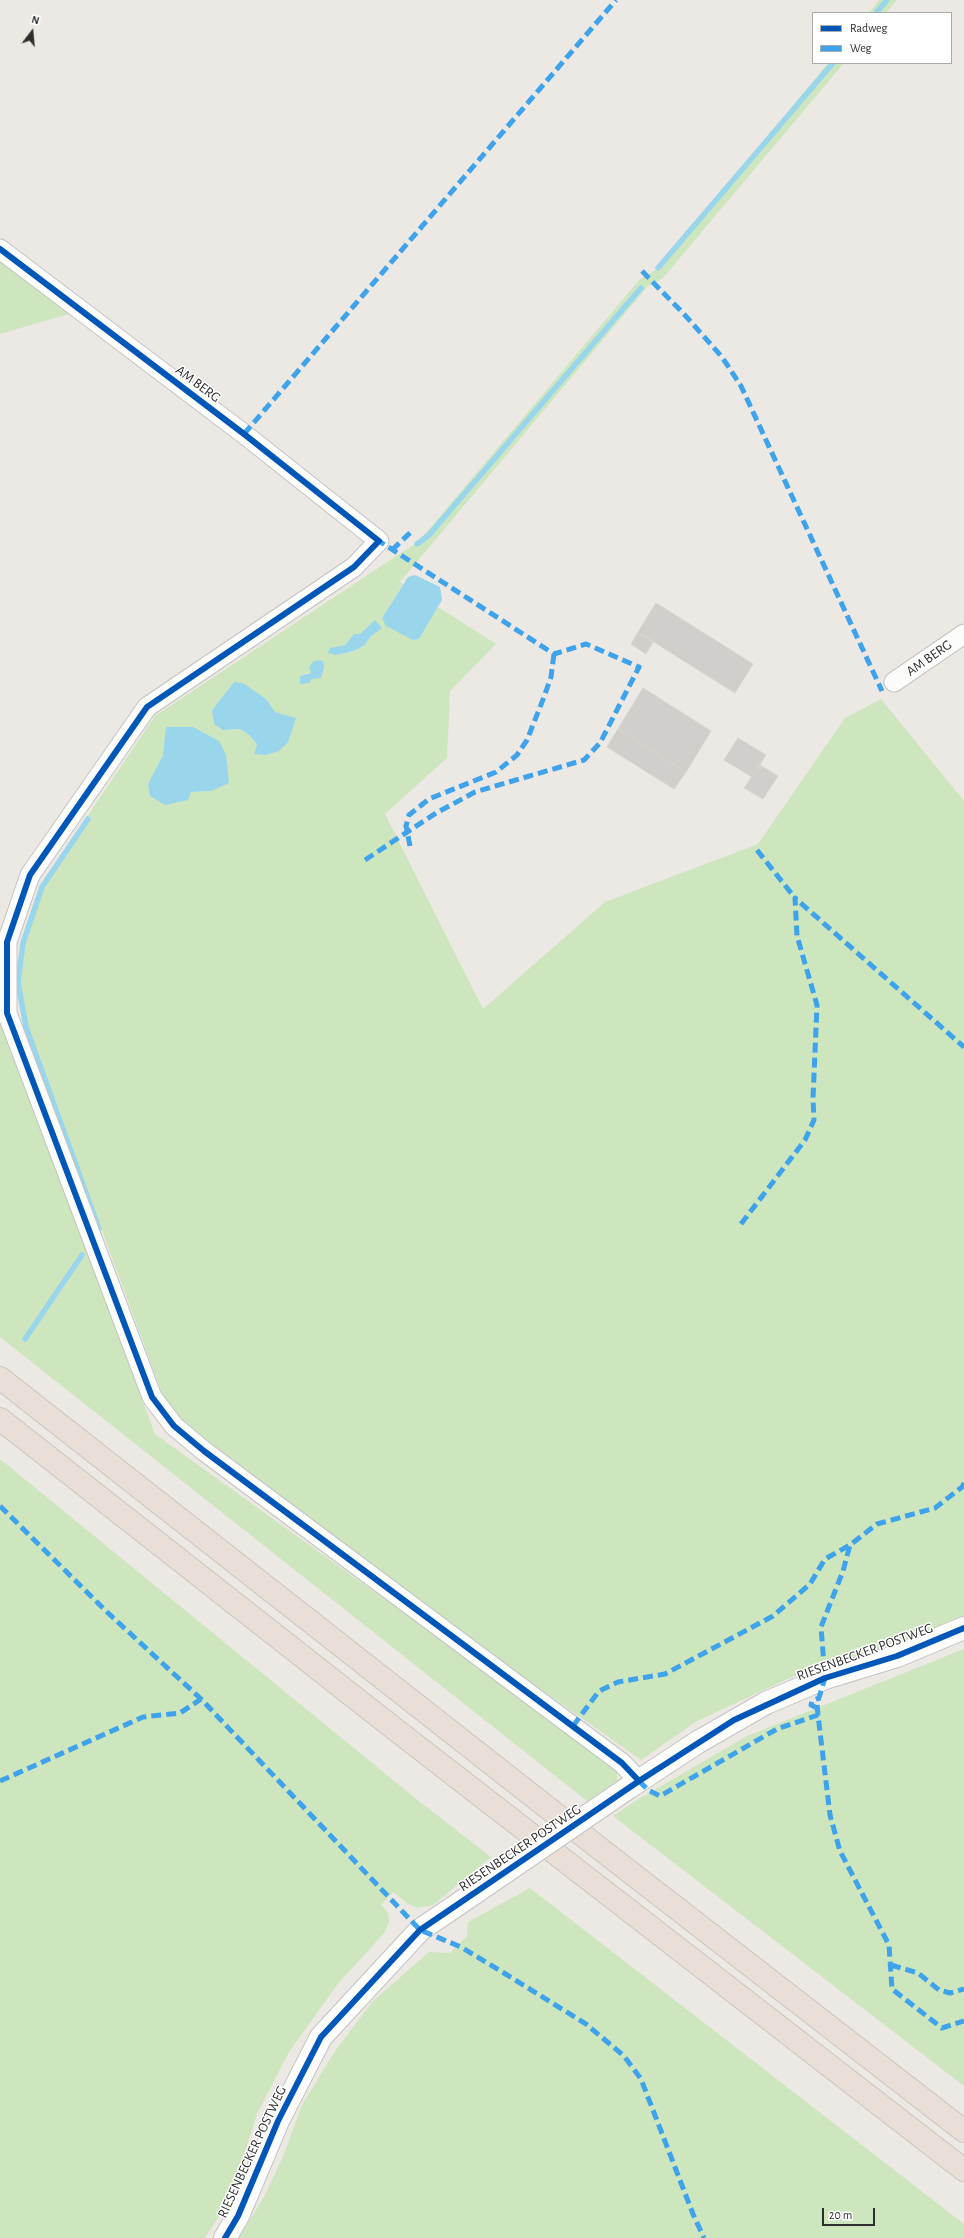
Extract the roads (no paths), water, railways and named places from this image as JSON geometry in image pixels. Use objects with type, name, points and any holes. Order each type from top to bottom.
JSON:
[{"type":"highway","points":[[0,1378],[577,1831],[964,2131]]},
{"type":"highway","points":[[0,1419],[396,1730],[964,2170]]},
{"type":"street","name":"AM BERG","points":[[0,249],[244,434],[379,542],[354,567],[147,707],[30,875],[7,942],[7,1013],[152,1397],[174,1426],[622,1763],[634,1785]]},
{"type":"street","name":"AM BERG","points":[[894,682],[964,634]]},
{"type":"street","name":"RIESENBECKER POSTWEG","points":[[225,2238],[238,2216],[278,2121],[321,2037],[420,1930],[728,1723],[766,1703],[825,1678],[897,1656],[964,1628]]},
{"type":"water","points":[[415,575],[440,587],[442,600],[419,639],[413,640],[386,626],[382,618],[408,577]]},
{"type":"water","points":[[375,620],[382,628],[370,637],[365,645],[354,651],[336,655],[328,653],[330,648],[345,645],[354,634],[360,634]]},
{"type":"water","points":[[314,661],[323,661],[324,667],[321,678],[312,679],[309,683],[300,684],[300,676],[311,673],[309,667]]},
{"type":"water","points":[[234,682],[243,683],[266,699],[275,712],[296,718],[288,742],[279,751],[266,755],[254,754],[257,744],[249,735],[240,729],[223,730],[214,724],[212,710]]},
{"type":"water","points":[[166,727],[193,727],[219,741],[226,755],[229,783],[211,791],[191,792],[188,800],[165,805],[150,796],[148,784],[163,755]]},
{"type":"waterway","points":[[877,12],[887,0]]},
{"type":"waterway","points":[[658,268],[832,64]]},
{"type":"waterway","points":[[417,544],[429,535],[641,288]]},
{"type":"waterway","points":[[88,819],[42,887],[23,943],[18,982],[26,1027],[99,1229]]},
{"type":"waterway","points":[[25,1339],[82,1255]]}]
